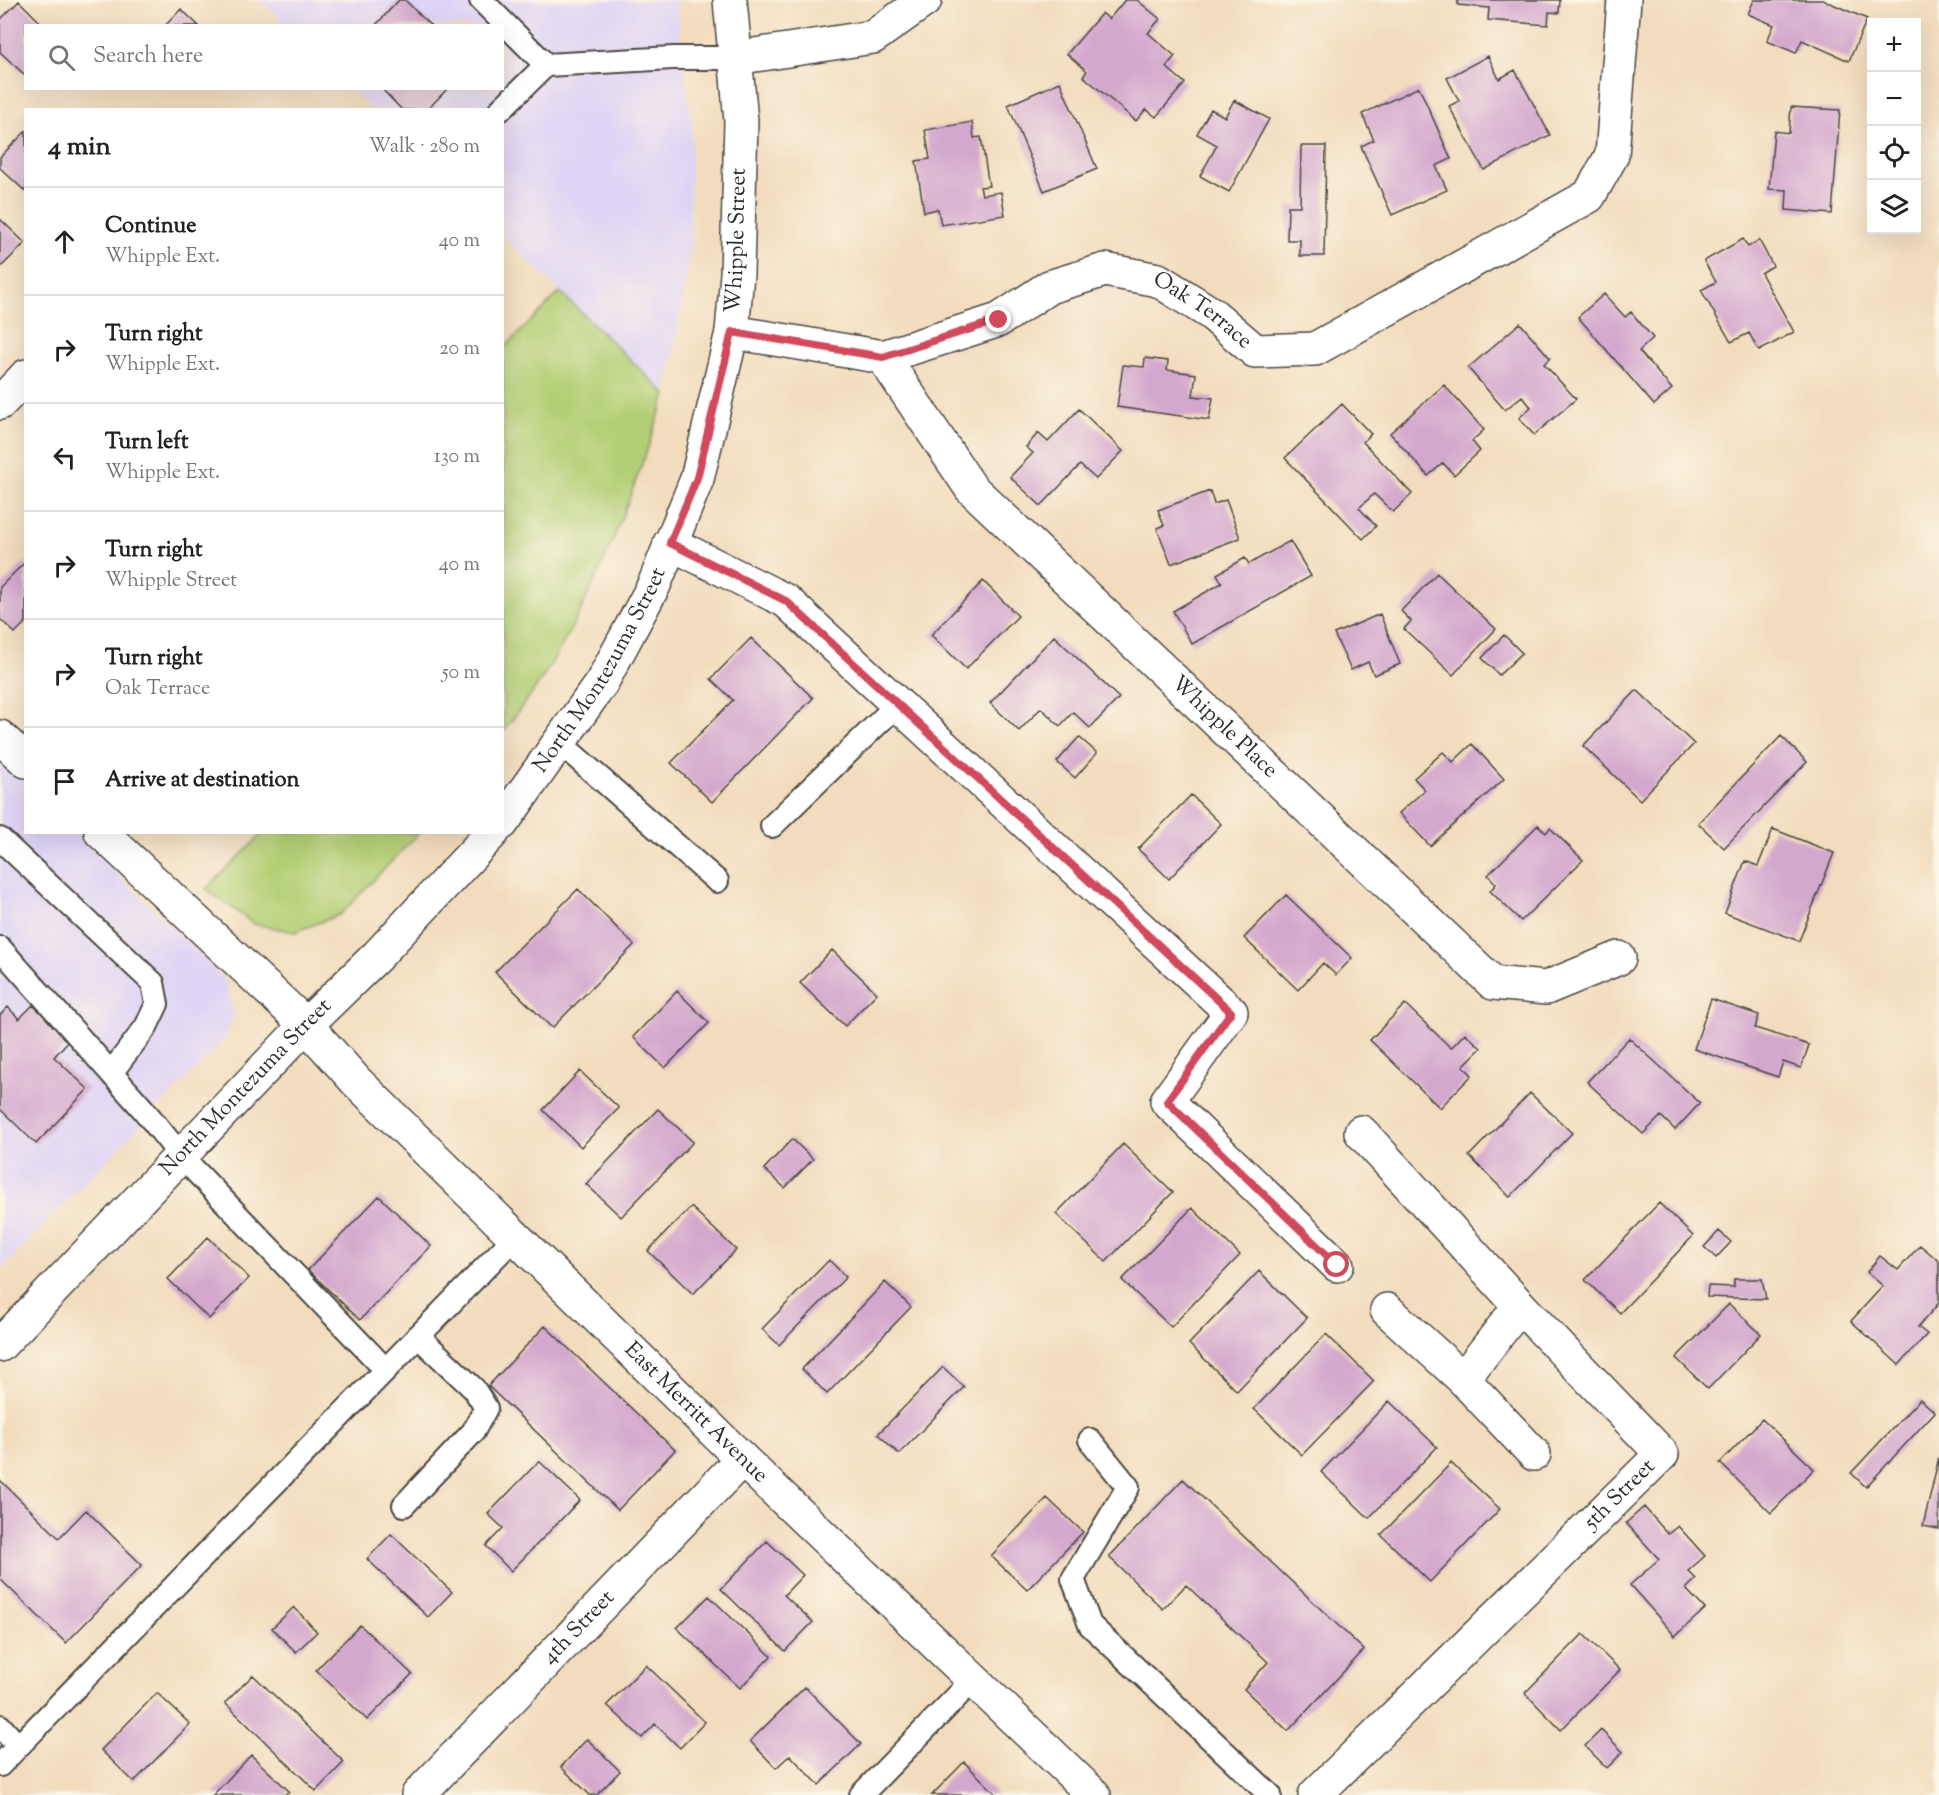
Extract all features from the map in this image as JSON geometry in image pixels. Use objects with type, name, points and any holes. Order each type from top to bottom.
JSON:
[{"type":"street","name":"Whipple Street","points":[[670,543],[697,478],[732,332],[741,121],[730,0]]},
{"type":"street","points":[[735,58],[873,37],[925,0]]},
{"type":"street","name":"Oak Terrace","points":[[732,332],[883,357],[999,320],[1049,287],[1105,270],[1158,280],[1212,314],[1256,351],[1315,349],[1589,196],[1612,155],[1624,0]]},
{"type":"street","name":"Whipple Place","points":[[883,357],[971,488],[1493,983],[1546,988],[1619,957]]},
{"type":"street","points":[[0,403],[24,378]]},
{"type":"street","points":[[670,543],[786,601],[1231,1012],[1167,1101],[1337,1265]]},
{"type":"street","name":"North Montezuma Street","points":[[504,820],[602,682],[654,585],[670,543]]},
{"type":"street","points":[[0,737],[24,759]]},
{"type":"street","name":"East Merritt Avenue","points":[[103,834],[306,1025],[356,1081],[742,1459],[1094,1795]]},
{"type":"street","name":"North Montezuma Street","points":[[0,1344],[306,1025],[377,956],[491,834]]},
{"type":"street","name":"5th Street","points":[[1315,1795],[1662,1454],[1520,1306],[1361,1132]]},
{"type":"street","points":[[1463,1379],[1520,1306]]},
{"type":"street","points":[[1387,1310],[1463,1379],[1534,1454]]},
{"type":"street","name":"4th Street","points":[[418,1795],[742,1459]]},
{"type":"lane","points":[[481,0],[546,65]]},
{"type":"lane","points":[[502,108],[546,65],[673,58],[735,58]]},
{"type":"lane","points":[[772,826],[897,704]]},
{"type":"lane","points":[[559,742],[717,881]]},
{"type":"lane","points":[[0,839],[153,983],[157,1004],[146,1028],[111,1073]]},
{"type":"lane","points":[[0,948],[181,1156],[385,1370]]},
{"type":"lane","points":[[0,1765],[516,1236]]},
{"type":"lane","points":[[404,1505],[473,1432],[486,1408],[474,1389],[418,1336]]},
{"type":"lane","points":[[1090,1440],[1128,1486],[1073,1579],[1090,1625],[1270,1795]]},
{"type":"lane","points":[[861,1795],[973,1680]]},
{"type":"lane","points":[[0,1726],[18,1746]]},
{"type":"shaded area","points":[[260,0],[676,0],[692,130],[689,265],[666,394],[504,237],[504,108],[371,108],[351,90],[504,90],[504,24],[285,24]]},
{"type":"shaded area","points":[[0,757],[24,782],[24,834],[77,834],[226,981],[234,1013],[225,1039],[0,1270]]},
{"type":"green space","points":[[560,292],[666,394],[628,503],[598,575],[563,644],[543,677],[504,731],[504,348]]},
{"type":"green space","points":[[262,834],[418,834],[341,914],[295,932],[254,924],[206,889]]},
{"type":"building","points":[[399,0],[405,0],[429,24],[377,24]]},
{"type":"building","points":[[1125,0],[1137,0],[1160,19],[1148,33],[1175,56],[1166,67],[1185,83],[1156,117],[1146,109],[1136,121],[1083,76],[1087,71],[1067,54],[1102,13],[1109,19]]},
{"type":"building","points":[[1458,0],[1560,0],[1559,13],[1549,12],[1548,25],[1488,20],[1489,8],[1458,5]]},
{"type":"building","points":[[1754,0],[1823,0],[1867,19],[1849,61],[1802,40],[1796,53],[1767,41],[1774,25],[1748,14]]},
{"type":"building","points":[[19,1],[42,24],[24,24],[24,74],[0,52],[0,20]]},
{"type":"building","points":[[181,9],[197,24],[167,24]]},
{"type":"building","points":[[1488,56],[1499,79],[1515,70],[1550,135],[1484,170],[1449,106],[1459,101],[1447,78]]},
{"type":"building","points":[[1060,82],[1097,169],[1044,191],[1008,105]]},
{"type":"building","points":[[1419,87],[1451,159],[1436,166],[1447,190],[1392,215],[1361,146],[1374,140],[1362,114]]},
{"type":"building","points":[[383,90],[446,90],[429,108],[400,108]]},
{"type":"building","points":[[1234,100],[1269,119],[1229,192],[1200,176],[1217,145],[1197,134],[1211,109],[1225,117]]},
{"type":"building","points":[[1791,107],[1840,110],[1832,214],[1786,210],[1787,190],[1769,189],[1774,131],[1789,133]]},
{"type":"building","points":[[972,122],[974,138],[981,137],[989,186],[980,187],[982,195],[1001,192],[1005,215],[941,225],[938,209],[924,212],[916,161],[930,159],[925,130]]},
{"type":"building","points":[[24,133],[24,190],[0,168],[0,157]]},
{"type":"building","points":[[1301,146],[1326,146],[1324,256],[1300,256],[1300,240],[1287,240],[1288,206],[1300,206]]},
{"type":"building","points":[[0,219],[24,244],[0,268]]},
{"type":"building","points":[[1743,239],[1748,247],[1759,240],[1773,266],[1761,273],[1794,332],[1759,351],[1749,333],[1731,342],[1701,290],[1716,282],[1704,261]]},
{"type":"building","points":[[1604,294],[1625,317],[1631,312],[1653,338],[1639,351],[1672,389],[1654,405],[1578,317]]},
{"type":"building","points":[[1520,323],[1550,358],[1544,364],[1576,399],[1534,435],[1519,418],[1531,407],[1522,396],[1505,410],[1468,368]]},
{"type":"building","points":[[1145,358],[1168,361],[1167,370],[1196,374],[1193,396],[1213,398],[1209,420],[1117,407],[1123,365],[1144,367]]},
{"type":"building","points":[[1444,385],[1484,430],[1472,441],[1480,451],[1454,475],[1443,463],[1428,476],[1390,433]]},
{"type":"building","points":[[1342,404],[1371,434],[1363,442],[1412,494],[1393,512],[1374,494],[1359,508],[1376,526],[1363,539],[1285,458]]},
{"type":"building","points":[[1079,409],[1123,451],[1096,479],[1080,465],[1041,506],[1010,477],[1033,453],[1026,447],[1038,433],[1048,442]]},
{"type":"building","points":[[1210,491],[1214,504],[1226,500],[1240,538],[1171,564],[1157,528],[1164,525],[1158,510]]},
{"type":"building","points":[[1290,541],[1311,576],[1192,644],[1173,611],[1222,583],[1217,574],[1245,558],[1249,564]]},
{"type":"building","points":[[24,563],[24,624],[15,633],[0,619],[0,587]]},
{"type":"building","points":[[1437,573],[1496,629],[1453,675],[1404,629],[1411,621],[1401,611]]},
{"type":"building","points":[[983,581],[1018,616],[966,669],[931,635]]},
{"type":"building","points":[[1380,614],[1400,664],[1374,675],[1368,662],[1351,670],[1334,634]]},
{"type":"building","points":[[1504,635],[1522,653],[1499,675],[1482,658]]},
{"type":"building","points":[[1054,636],[1119,698],[1090,728],[1073,712],[1060,726],[1041,708],[1019,731],[990,703]]},
{"type":"building","points":[[751,638],[813,698],[712,802],[671,763],[733,700],[711,679]]},
{"type":"building","points":[[1637,690],[1694,744],[1640,800],[1583,746]]},
{"type":"building","points":[[1781,736],[1807,762],[1724,848],[1698,823]]},
{"type":"building","points":[[1079,737],[1097,753],[1075,778],[1057,762]]},
{"type":"building","points":[[1472,744],[1504,779],[1430,846],[1399,813],[1425,790],[1414,778],[1443,752],[1453,762]]},
{"type":"building","points":[[1191,795],[1221,824],[1169,879],[1138,849]]},
{"type":"building","points":[[1538,825],[1546,833],[1550,828],[1583,860],[1521,921],[1490,891],[1496,884],[1488,875]]},
{"type":"building","points":[[1773,829],[1834,853],[1799,941],[1725,913],[1745,861],[1758,866]]},
{"type":"building","points":[[578,889],[634,945],[552,1028],[495,972]]},
{"type":"building","points":[[1286,895],[1352,958],[1336,975],[1323,963],[1298,990],[1244,938]]},
{"type":"building","points":[[832,950],[877,993],[845,1026],[800,983]]},
{"type":"building","points":[[677,991],[709,1023],[665,1068],[633,1037]]},
{"type":"building","points":[[1711,999],[1759,1015],[1755,1028],[1809,1045],[1801,1068],[1783,1062],[1778,1077],[1694,1049]]},
{"type":"building","points":[[1405,1004],[1451,1048],[1465,1033],[1481,1048],[1463,1066],[1472,1075],[1440,1108],[1370,1040]]},
{"type":"building","points":[[33,1005],[69,1040],[54,1057],[88,1089],[36,1144],[0,1109],[0,1015],[8,1007],[19,1019]]},
{"type":"building","points":[[1629,1038],[1700,1103],[1675,1130],[1661,1116],[1643,1134],[1587,1082]]},
{"type":"building","points":[[580,1071],[619,1108],[581,1147],[543,1110]]},
{"type":"building","points":[[1530,1093],[1572,1133],[1510,1197],[1469,1156]]},
{"type":"building","points":[[658,1109],[693,1142],[621,1217],[586,1184]]},
{"type":"building","points":[[792,1139],[813,1159],[785,1188],[764,1169]]},
{"type":"building","points":[[1123,1144],[1173,1192],[1106,1262],[1056,1214]]},
{"type":"building","points":[[379,1196],[431,1246],[360,1320],[308,1270]]},
{"type":"building","points":[[1659,1203],[1693,1236],[1620,1313],[1585,1280]]},
{"type":"building","points":[[691,1207],[736,1250],[693,1294],[648,1251]]},
{"type":"building","points":[[1192,1208],[1240,1255],[1171,1327],[1122,1280]]},
{"type":"building","points":[[1719,1231],[1731,1242],[1716,1258],[1704,1247]]},
{"type":"building","points":[[208,1237],[249,1278],[209,1319],[168,1279]]},
{"type":"building","points":[[1920,1245],[1939,1261],[1939,1303],[1918,1327],[1927,1334],[1899,1365],[1851,1321],[1883,1286],[1867,1272],[1880,1256],[1898,1270]]},
{"type":"building","points":[[829,1260],[846,1277],[779,1345],[762,1329]]},
{"type":"building","points":[[1259,1271],[1307,1318],[1237,1391],[1189,1344]]},
{"type":"building","points":[[1734,1279],[1762,1279],[1766,1299],[1707,1297],[1708,1286],[1734,1287]]},
{"type":"building","points":[[885,1282],[911,1307],[827,1394],[802,1369]]},
{"type":"building","points":[[1729,1304],[1761,1334],[1708,1389],[1676,1358]]},
{"type":"building","points":[[545,1326],[675,1450],[618,1510],[488,1386]]},
{"type":"building","points":[[1326,1334],[1374,1381],[1302,1455],[1254,1409]]},
{"type":"building","points":[[943,1367],[964,1387],[899,1454],[878,1434]]},
{"type":"building","points":[[1920,1399],[1935,1412],[1866,1487],[1851,1473]]},
{"type":"building","points":[[1389,1401],[1437,1447],[1369,1518],[1321,1472]]},
{"type":"building","points":[[1762,1419],[1814,1469],[1771,1513],[1720,1463]]},
{"type":"building","points":[[1939,1457],[1939,1529],[1923,1526]]},
{"type":"building","points":[[539,1461],[580,1500],[511,1571],[486,1546],[503,1528],[488,1514]]},
{"type":"building","points":[[1451,1463],[1500,1509],[1430,1582],[1381,1535]]},
{"type":"building","points":[[1183,1479],[1364,1650],[1288,1731],[1244,1689],[1268,1662],[1186,1585],[1163,1609],[1109,1557]]},
{"type":"building","points":[[0,1480],[59,1538],[86,1510],[142,1565],[66,1643],[0,1579]]},
{"type":"building","points":[[1047,1498],[1083,1532],[1027,1590],[991,1556]]},
{"type":"building","points":[[1644,1507],[1668,1534],[1678,1526],[1705,1556],[1688,1571],[1696,1579],[1686,1589],[1705,1609],[1675,1636],[1630,1585],[1659,1559],[1626,1523]]},
{"type":"building","points":[[391,1534],[452,1592],[428,1617],[367,1559]]},
{"type":"building","points":[[767,1541],[803,1575],[784,1595],[813,1622],[785,1651],[721,1589]]},
{"type":"building","points":[[709,1596],[771,1656],[740,1688],[677,1628]]},
{"type":"building","points":[[294,1607],[317,1632],[296,1652],[272,1628]]},
{"type":"building","points":[[360,1625],[412,1674],[367,1720],[316,1670]]},
{"type":"building","points":[[1583,1634],[1620,1670],[1561,1730],[1525,1693]]},
{"type":"building","points":[[646,1665],[705,1722],[680,1748],[655,1724],[642,1738],[607,1705]]},
{"type":"building","points":[[253,1675],[344,1762],[316,1791],[225,1703]]},
{"type":"building","points":[[805,1687],[861,1744],[819,1785],[790,1755],[776,1768],[750,1741]]},
{"type":"building","points":[[157,1693],[190,1724],[134,1782],[101,1750]]},
{"type":"building","points":[[1601,1730],[1623,1752],[1607,1768],[1585,1746]]},
{"type":"building","points":[[587,1739],[620,1771],[597,1795],[590,1795],[561,1767]]},
{"type":"building","points":[[251,1755],[289,1791],[285,1795],[213,1795]]},
{"type":"building","points":[[964,1762],[997,1795],[932,1795]]},
{"type":"route","points":[[999,320],[883,357],[732,332],[697,478],[670,543],[786,601],[1231,1012],[1167,1101],[1337,1265]]}]
